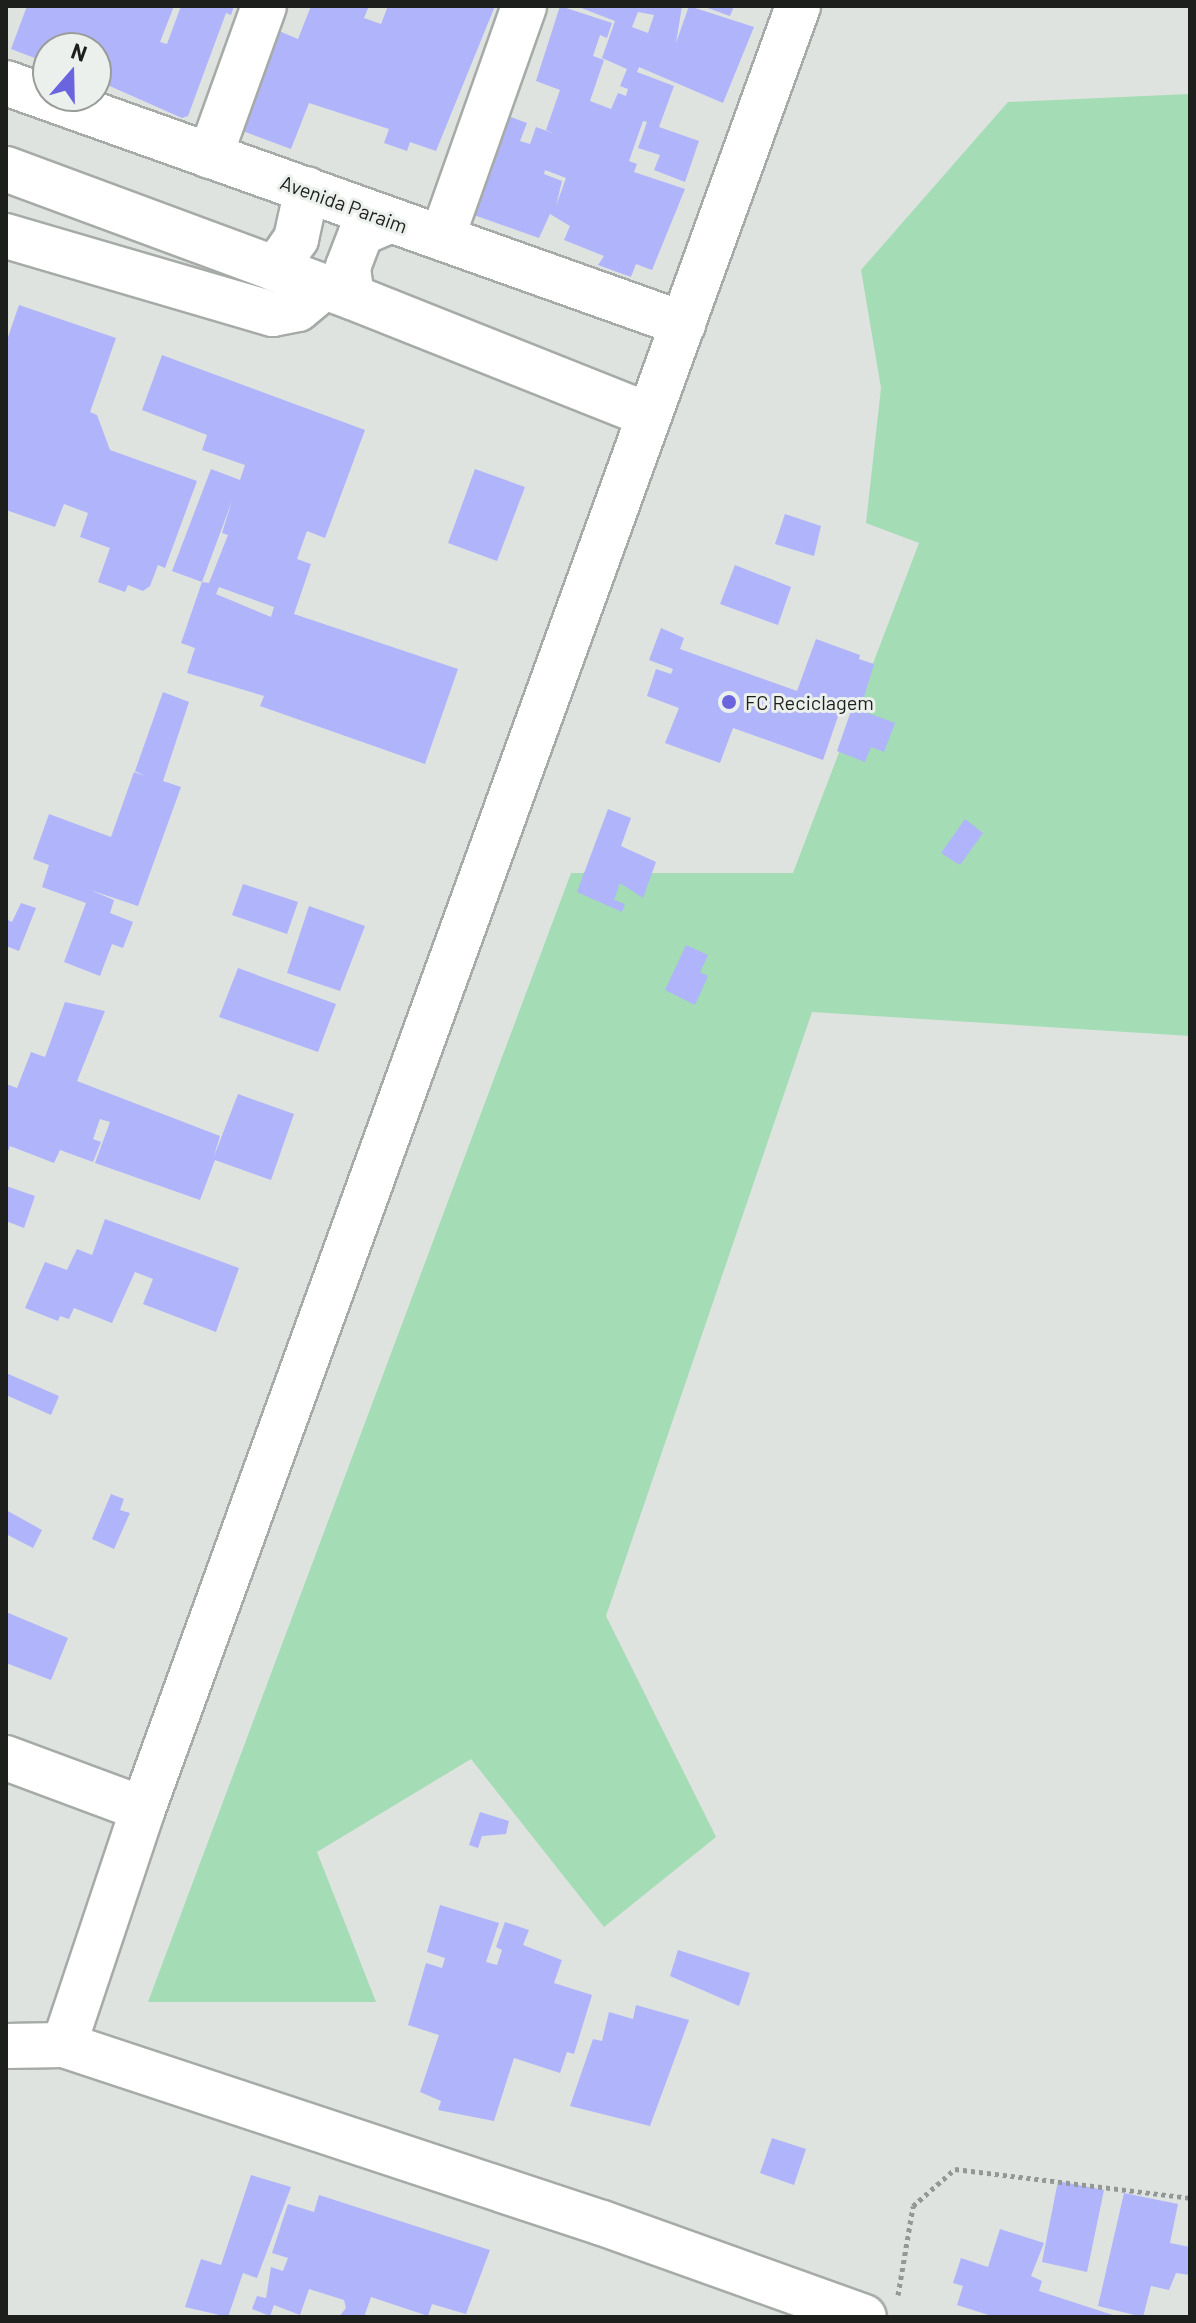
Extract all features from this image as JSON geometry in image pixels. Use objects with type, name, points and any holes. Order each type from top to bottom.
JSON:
[{"type":"street","points":[[210,156],[264,6]]},
{"type":"street","points":[[442,238],[524,6]]},
{"type":"street","points":[[64,2045],[143,1809],[798,6]]},
{"type":"street","name":"Avenida Paraim","points":[[6,83],[683,324]]},
{"type":"street","points":[[6,169],[338,292],[649,415]]},
{"type":"street","points":[[275,269],[296,239],[307,189]]},
{"type":"street","points":[[6,236],[273,314],[298,309],[338,292],[361,233],[389,221]]},
{"type":"street","points":[[6,1758],[143,1809]]},
{"type":"street","points":[[6,2046],[64,2045],[602,2223],[880,2310]]},
{"type":"path","points":[[880,2310],[913,2206],[955,2169],[1190,2198]]},
{"type":"green space","points":[[1190,94],[1190,1036],[812,1012],[606,1616],[716,1837],[604,1927],[471,1759],[317,1852],[376,2002],[148,2002],[571,873],[793,873],[919,543],[866,523],[881,388],[861,270],[1008,102]]},
{"type":"building","points":[[27,6],[174,6],[160,42],[167,44],[181,6],[234,6],[231,15],[226,13],[188,116],[182,118],[112,87],[112,32],[32,32],[32,57],[11,49]]},
{"type":"building","points":[[311,6],[369,6],[364,18],[381,24],[388,6],[495,6],[436,151],[410,142],[407,151],[384,143],[389,129],[309,103],[291,149],[243,131],[279,31],[298,39]]},
{"type":"building","points":[[560,6],[612,23],[607,38],[600,35],[593,56],[604,60],[590,101],[611,109],[618,93],[626,96],[628,89],[620,86],[627,69],[602,58],[615,21],[576,6],[682,6],[676,43],[689,6],[754,27],[723,103],[639,67],[637,72],[674,86],[659,127],[699,141],[685,182],[654,170],[660,155],[638,148],[647,122],[643,121],[629,161],[637,164],[634,172],[685,189],[652,270],[636,264],[631,277],[598,265],[604,256],[564,240],[570,226],[550,214],[539,238],[471,214],[508,116],[527,123],[520,141],[530,144],[536,127],[555,134],[546,130],[560,90],[536,81]],"holes":[[[638,12],[654,15],[648,33],[632,27]],[[545,170],[566,178],[556,206],[562,181],[544,174]]]},
{"type":"building","points":[[702,6],[734,6],[730,16]]},
{"type":"building","points":[[19,305],[116,338],[90,412],[97,415],[110,450],[197,481],[165,568],[158,565],[150,586],[143,591],[128,585],[125,592],[98,582],[110,548],[80,537],[88,513],[64,504],[55,527],[6,510],[6,343]]},
{"type":"building","points":[[162,355],[365,430],[325,538],[307,531],[297,559],[311,564],[294,614],[458,669],[425,764],[260,706],[264,696],[187,673],[195,648],[181,643],[202,582],[172,571],[211,469],[240,480],[245,465],[202,450],[207,435],[142,410]],"holes":[[[232,501],[222,533],[228,535],[209,583],[202,582]],[[219,587],[274,607],[271,617],[216,594]]]},
{"type":"building","points":[[475,469],[525,487],[497,561],[448,543]]},
{"type":"building","points":[[785,514],[821,526],[814,556],[775,544]]},
{"type":"building","points":[[735,565],[791,587],[778,625],[720,604]]},
{"type":"building","points":[[661,628],[684,638],[680,649],[797,691],[816,639],[860,655],[859,659],[874,664],[860,710],[895,723],[884,752],[871,747],[865,762],[837,751],[852,708],[842,705],[823,760],[733,728],[720,763],[665,743],[679,708],[647,696],[656,669],[671,674],[673,669],[649,660]]},
{"type":"building","points":[[163,692],[189,702],[163,781],[181,787],[138,906],[90,890],[114,900],[110,913],[133,922],[123,948],[112,944],[100,976],[64,962],[86,903],[42,887],[49,865],[33,859],[49,814],[111,837],[134,772],[145,776],[135,771]]},
{"type":"building","points":[[608,809],[631,818],[621,846],[656,862],[643,898],[620,883],[614,900],[625,904],[622,912],[577,892]]},
{"type":"building","points":[[965,819],[983,833],[960,865],[941,853]]},
{"type":"building","points":[[243,884],[298,902],[287,934],[232,915]]},
{"type":"building","points":[[21,903],[36,908],[19,951],[6,946],[6,919],[12,922]]},
{"type":"building","points":[[309,906],[365,926],[340,991],[287,973]]},
{"type":"building","points":[[686,945],[708,955],[700,972],[708,976],[695,1005],[665,990]]},
{"type":"building","points":[[238,968],[336,1004],[318,1052],[219,1017]]},
{"type":"building","points":[[65,1002],[105,1011],[77,1081],[220,1136],[213,1159],[238,1094],[294,1114],[271,1180],[215,1160],[200,1200],[95,1163],[110,1122],[100,1119],[93,1139],[101,1142],[93,1162],[60,1150],[54,1163],[10,1146],[6,1157],[6,1084],[17,1088],[31,1052],[45,1057]]},
{"type":"building","points":[[6,1186],[35,1196],[24,1228],[6,1221]]},
{"type":"building","points":[[105,1219],[239,1268],[216,1332],[143,1304],[153,1279],[135,1272],[112,1323],[74,1308],[69,1319],[60,1316],[58,1321],[25,1308],[45,1262],[67,1270],[77,1249],[92,1255]]},
{"type":"building","points":[[6,1373],[59,1396],[51,1415],[6,1395]]},
{"type":"building","points":[[111,1494],[124,1499],[120,1510],[130,1513],[114,1549],[92,1539]]},
{"type":"building","points":[[6,1510],[42,1530],[33,1548],[6,1534]]},
{"type":"building","points":[[6,1612],[68,1638],[51,1680],[6,1663]]},
{"type":"building","points":[[480,1812],[509,1821],[506,1834],[482,1836],[478,1848],[469,1845]]},
{"type":"building","points":[[440,1905],[499,1923],[486,1962],[497,1965],[502,1950],[496,1947],[505,1922],[529,1930],[523,1945],[562,1960],[554,1983],[592,1995],[574,2054],[567,2052],[560,2073],[514,2058],[494,2121],[438,2110],[441,2101],[420,2092],[439,2035],[408,2025],[426,1963],[442,1968],[445,1958],[427,1952]]},
{"type":"building","points":[[678,1950],[750,1973],[739,2006],[670,1976]]},
{"type":"building","points":[[636,2005],[689,2020],[650,2126],[570,2106],[593,2039],[602,2041],[609,2012],[633,2019]]},
{"type":"building","points":[[772,2138],[806,2149],[794,2185],[760,2173]]},
{"type":"building","points":[[251,2175],[291,2187],[257,2278],[243,2273],[228,2317],[185,2307],[201,2259],[221,2265]]},
{"type":"building","points":[[1058,2181],[1104,2190],[1087,2272],[1042,2262]]},
{"type":"building","points":[[1124,2193],[1178,2204],[1170,2243],[1190,2247],[1190,2275],[1176,2273],[1169,2290],[1151,2286],[1143,2317],[1098,2306]]},
{"type":"building","points":[[319,2195],[490,2250],[466,2314],[432,2304],[428,2316],[371,2297],[364,2317],[339,2317],[346,2308],[344,2300],[309,2289],[300,2315],[274,2305],[270,2316],[252,2309],[257,2296],[266,2298],[271,2267],[283,2271],[288,2258],[272,2253],[288,2204],[314,2212]]},
{"type":"building","points":[[1000,2229],[1044,2243],[1031,2276],[1042,2281],[1039,2291],[1119,2317],[995,2317],[957,2305],[963,2286],[953,2283],[961,2258],[988,2267]]},
{"type":"place","name":"FC Reciclagem","points":[[729,702]]}]
